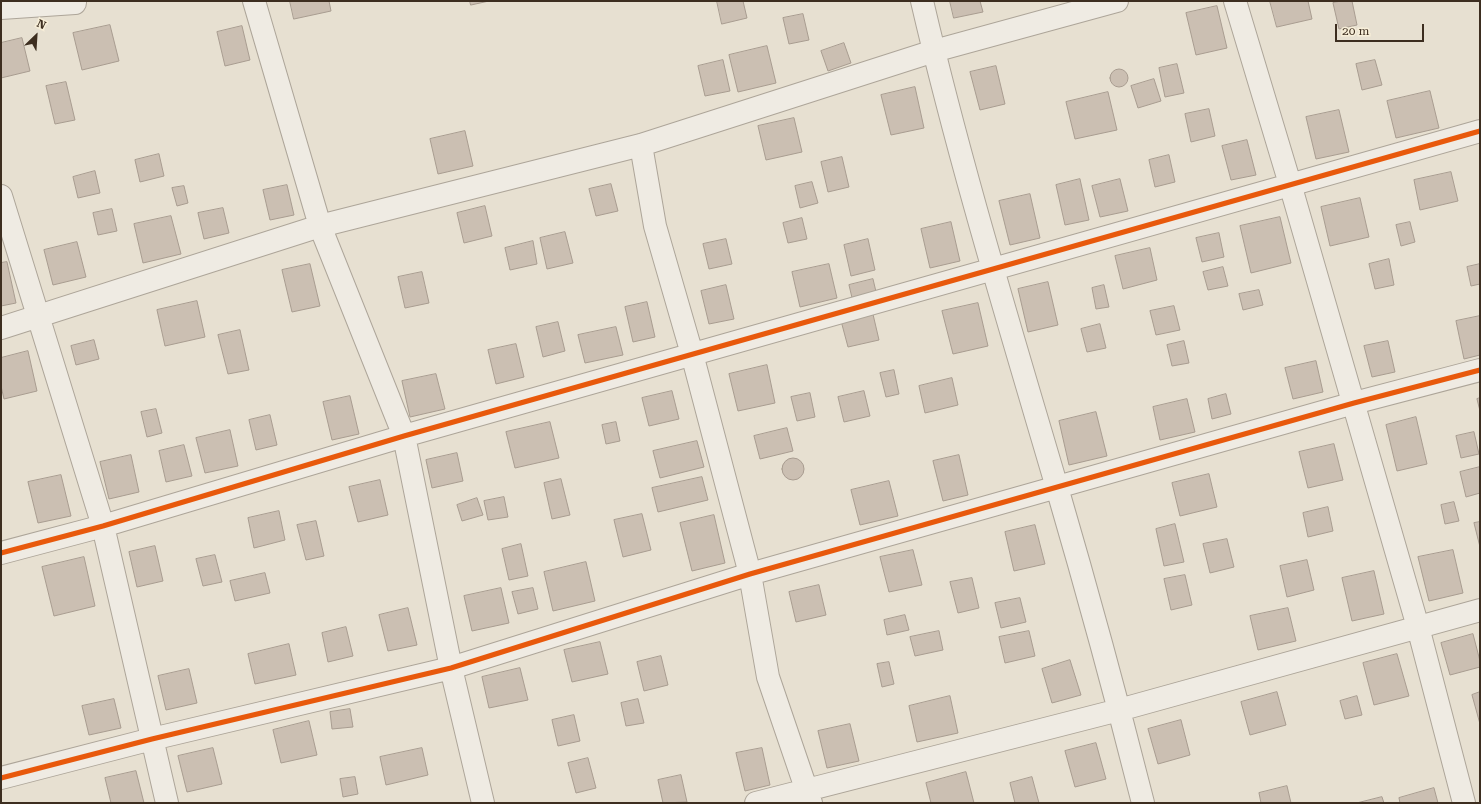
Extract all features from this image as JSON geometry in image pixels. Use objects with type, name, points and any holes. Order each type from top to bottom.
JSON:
[{"type":"street","points":[[254,1],[320,226],[404,436],[451,668],[483,803]]},
{"type":"street","points":[[922,1],[992,269],[1057,487],[1144,803]]},
{"type":"street","points":[[1,328],[320,226],[641,145],[934,51],[1117,1]]},
{"type":"street","points":[[1235,1],[1290,184],[1418,627],[1464,803]]},
{"type":"street","points":[[1,8],[75,3]]},
{"type":"street","points":[[1,553],[103,526],[404,436],[1480,131]]},
{"type":"street","points":[[641,145],[655,226],[692,354],[750,574],[768,677],[809,796]]},
{"type":"street","points":[[1,196],[103,526],[167,803]]},
{"type":"street","points":[[1,778],[152,739],[451,668],[750,574],[1354,403],[1480,370]]},
{"type":"street","points":[[756,803],[809,796],[1480,610]]},
{"type":"building","points":[[290,1],[329,1],[331,11],[294,19]]},
{"type":"building","points":[[470,1],[489,1],[471,5]]},
{"type":"building","points":[[717,1],[743,1],[747,18],[722,24]]},
{"type":"building","points":[[950,1],[980,1],[983,12],[954,18]]},
{"type":"building","points":[[1270,1],[1308,1],[1312,19],[1277,27]]},
{"type":"building","points":[[1352,1],[1357,25],[1339,29],[1333,3]]},
{"type":"building","points":[[1217,6],[1227,48],[1196,55],[1186,13]]},
{"type":"building","points":[[803,14],[809,40],[789,44],[783,18]]},
{"type":"building","points":[[110,25],[119,61],[82,70],[73,33]]},
{"type":"building","points":[[242,26],[250,60],[225,66],[217,32]]},
{"type":"building","points":[[22,38],[30,71],[1,78],[1,43]]},
{"type":"building","points":[[844,43],[851,63],[828,71],[821,51]]},
{"type":"building","points":[[767,46],[776,83],[738,92],[729,55]]},
{"type":"building","points":[[723,60],[730,91],[705,96],[698,66]]},
{"type":"building","points":[[1375,60],[1382,85],[1362,90],[1356,64]]},
{"type":"building","points":[[1177,64],[1184,93],[1165,97],[1159,68]]},
{"type":"building","points":[[996,66],[1005,104],[980,110],[970,72]]},
{"type":"building","points":[[1119,69],[1125,72],[1128,78],[1125,84],[1119,87],[1113,84],[1110,78],[1113,72]]},
{"type":"building","points":[[1154,79],[1161,101],[1138,108],[1131,86]]},
{"type":"building","points":[[66,82],[75,120],[55,124],[46,86]]},
{"type":"building","points":[[915,87],[924,128],[891,135],[881,95]]},
{"type":"building","points":[[1430,91],[1439,128],[1396,138],[1387,101]]},
{"type":"building","points":[[1108,92],[1117,130],[1075,139],[1066,102]]},
{"type":"building","points":[[1209,109],[1215,136],[1191,142],[1185,114]]},
{"type":"building","points":[[1339,110],[1349,152],[1316,159],[1306,117]]},
{"type":"building","points":[[794,118],[802,152],[766,160],[758,126]]},
{"type":"building","points":[[465,131],[473,166],[438,174],[430,139]]},
{"type":"building","points":[[1247,140],[1256,175],[1231,180],[1222,146]]},
{"type":"building","points":[[159,154],[164,176],[140,182],[135,160]]},
{"type":"building","points":[[1169,155],[1175,182],[1155,187],[1149,160]]},
{"type":"building","points":[[842,157],[849,187],[828,192],[821,162]]},
{"type":"building","points":[[95,171],[100,193],[78,198],[73,177]]},
{"type":"building","points":[[1451,172],[1458,201],[1420,210],[1414,180]]},
{"type":"building","points":[[1080,179],[1089,220],[1065,225],[1056,185]]},
{"type":"building","points":[[1120,179],[1128,211],[1100,217],[1092,186]]},
{"type":"building","points":[[812,182],[818,203],[800,208],[795,186]]},
{"type":"building","points":[[611,184],[618,211],[596,216],[589,189]]},
{"type":"building","points":[[287,185],[294,215],[270,220],[263,190]]},
{"type":"building","points":[[184,186],[188,203],[177,206],[172,188]]},
{"type":"building","points":[[1030,194],[1040,238],[1010,245],[999,201]]},
{"type":"building","points":[[1360,198],[1369,237],[1330,246],[1321,207]]},
{"type":"building","points":[[485,206],[492,236],[464,243],[457,213]]},
{"type":"building","points":[[223,208],[229,233],[204,239],[198,213]]},
{"type":"building","points":[[112,209],[117,231],[98,235],[93,213]]},
{"type":"building","points":[[171,216],[181,254],[143,263],[134,224]]},
{"type":"building","points":[[1280,217],[1291,263],[1251,273],[1240,226]]},
{"type":"building","points":[[802,218],[807,239],[788,243],[783,223]]},
{"type":"building","points":[[951,222],[960,261],[930,268],[921,229]]},
{"type":"building","points":[[1410,222],[1415,242],[1401,246],[1396,225]]},
{"type":"building","points":[[565,232],[573,263],[547,269],[540,238]]},
{"type":"building","points":[[1219,233],[1224,257],[1202,262],[1196,238]]},
{"type":"building","points":[[726,239],[732,264],[709,269],[703,244]]},
{"type":"building","points":[[868,239],[875,270],[851,276],[844,245]]},
{"type":"building","points":[[533,241],[537,264],[510,270],[505,248]]},
{"type":"building","points":[[77,242],[86,277],[53,285],[44,250]]},
{"type":"building","points":[[1150,248],[1157,280],[1123,289],[1115,256]]},
{"type":"building","points":[[1389,259],[1394,285],[1375,289],[1369,264]]},
{"type":"building","points":[[7,262],[16,303],[1,306],[1,263]]},
{"type":"building","points":[[310,264],[320,306],[292,312],[282,270]]},
{"type":"building","points":[[829,264],[837,298],[800,307],[792,272]]},
{"type":"building","points":[[1480,264],[1480,284],[1471,286],[1467,267]]},
{"type":"building","points":[[1223,267],[1228,286],[1208,290],[1203,272]]},
{"type":"building","points":[[422,272],[429,303],[405,308],[398,277]]},
{"type":"building","points":[[873,279],[877,296],[853,302],[849,285]]},
{"type":"building","points":[[1048,282],[1058,325],[1028,332],[1018,289]]},
{"type":"building","points":[[726,285],[734,319],[709,324],[701,291]]},
{"type":"building","points":[[1104,285],[1109,307],[1096,309],[1092,288]]},
{"type":"building","points":[[1259,290],[1263,305],[1243,310],[1239,294]]},
{"type":"building","points":[[197,301],[205,337],[165,346],[157,310]]},
{"type":"building","points":[[647,302],[655,337],[633,342],[625,307]]},
{"type":"building","points":[[978,303],[988,346],[953,354],[942,311]]},
{"type":"building","points":[[1174,306],[1180,330],[1156,335],[1150,311]]},
{"type":"building","points":[[872,310],[879,340],[848,347],[840,317]]},
{"type":"building","points":[[1480,316],[1480,355],[1464,359],[1456,321]]},
{"type":"building","points":[[558,322],[565,351],[543,357],[536,327]]},
{"type":"building","points":[[1100,324],[1106,348],[1087,352],[1081,329]]},
{"type":"building","points":[[616,327],[623,355],[585,363],[578,335]]},
{"type":"building","points":[[240,330],[249,370],[228,374],[218,335]]},
{"type":"building","points":[[94,340],[99,359],[76,365],[71,346]]},
{"type":"building","points":[[1184,341],[1189,363],[1172,366],[1167,345]]},
{"type":"building","points":[[1388,341],[1395,372],[1372,377],[1364,346]]},
{"type":"building","points":[[516,344],[524,377],[496,384],[488,350]]},
{"type":"building","points":[[28,351],[37,391],[4,399],[1,386],[1,358]]},
{"type":"building","points":[[1316,361],[1323,392],[1293,399],[1285,368]]},
{"type":"building","points":[[767,365],[775,403],[738,411],[729,374]]},
{"type":"building","points":[[894,370],[899,394],[886,397],[880,373]]},
{"type":"building","points":[[436,374],[445,409],[410,417],[402,381]]},
{"type":"building","points":[[952,378],[958,405],[925,413],[919,386]]},
{"type":"building","points":[[672,391],[679,419],[649,426],[642,398]]},
{"type":"building","points":[[864,391],[870,416],[844,422],[838,397]]},
{"type":"building","points":[[810,393],[815,417],[797,421],[791,397]]},
{"type":"building","points":[[1226,394],[1231,414],[1212,419],[1208,399]]},
{"type":"building","points":[[350,396],[359,434],[332,440],[323,402]]},
{"type":"building","points":[[1480,398],[1480,411],[1477,399]]},
{"type":"building","points":[[1187,399],[1195,432],[1160,440],[1153,407]]},
{"type":"building","points":[[156,409],[162,433],[147,437],[141,412]]},
{"type":"building","points":[[1096,412],[1107,456],[1069,465],[1059,421]]},
{"type":"building","points":[[270,415],[277,445],[256,450],[249,420]]},
{"type":"building","points":[[1416,417],[1427,464],[1397,471],[1386,425]]},
{"type":"building","points":[[550,422],[559,458],[515,468],[506,432]]},
{"type":"building","points":[[616,422],[620,441],[606,444],[602,425]]},
{"type":"building","points":[[787,428],[793,451],[760,459],[754,436]]},
{"type":"building","points":[[230,430],[238,466],[205,473],[196,438]]},
{"type":"building","points":[[1474,432],[1479,454],[1461,458],[1456,436]]},
{"type":"building","points":[[697,441],[704,467],[660,478],[653,451]]},
{"type":"building","points":[[1334,444],[1343,480],[1308,488],[1299,452]]},
{"type":"building","points":[[184,445],[192,476],[166,482],[159,451]]},
{"type":"building","points":[[457,453],[463,481],[432,488],[426,460]]},
{"type":"building","points":[[131,455],[139,492],[109,499],[100,462]]},
{"type":"building","points":[[959,455],[968,495],[943,501],[933,461]]},
{"type":"building","points":[[793,458],[801,461],[804,469],[801,477],[793,480],[785,477],[782,469],[785,461]]},
{"type":"building","points":[[1480,467],[1480,493],[1466,497],[1460,472]]},
{"type":"building","points":[[1209,474],[1217,507],[1180,516],[1172,483]]},
{"type":"building","points":[[61,475],[71,516],[38,523],[28,482]]},
{"type":"building","points":[[702,477],[708,500],[658,512],[652,488]]},
{"type":"building","points":[[561,479],[570,515],[552,519],[544,483]]},
{"type":"building","points":[[380,480],[388,515],[358,522],[349,487]]},
{"type":"building","points":[[889,481],[898,516],[860,525],[851,490]]},
{"type":"building","points":[[504,497],[508,517],[488,520],[484,501]]},
{"type":"building","points":[[477,498],[483,515],[462,521],[457,505]]},
{"type":"building","points":[[1454,502],[1459,521],[1445,524],[1441,505]]},
{"type":"building","points":[[1328,507],[1333,531],[1308,537],[1303,513]]},
{"type":"building","points":[[279,511],[285,540],[254,548],[248,518]]},
{"type":"building","points":[[642,514],[651,550],[623,557],[614,520]]},
{"type":"building","points":[[714,515],[725,563],[692,571],[680,523]]},
{"type":"building","points":[[316,521],[324,556],[306,560],[297,525]]},
{"type":"building","points":[[1480,522],[1480,547],[1474,523]]},
{"type":"building","points":[[1175,524],[1184,562],[1164,566],[1156,529]]},
{"type":"building","points":[[1035,525],[1045,564],[1014,571],[1005,532]]},
{"type":"building","points":[[1227,539],[1234,567],[1210,573],[1203,544]]},
{"type":"building","points":[[521,544],[528,576],[509,580],[502,549]]},
{"type":"building","points":[[155,546],[163,581],[137,587],[129,552]]},
{"type":"building","points":[[913,550],[922,585],[889,592],[880,557]]},
{"type":"building","points":[[1453,550],[1463,593],[1429,601],[1418,557]]},
{"type":"building","points":[[215,555],[222,582],[203,586],[196,559]]},
{"type":"building","points":[[84,557],[95,606],[54,616],[42,567]]},
{"type":"building","points":[[1307,560],[1314,590],[1287,597],[1280,566]]},
{"type":"building","points":[[586,562],[595,601],[553,611],[544,572]]},
{"type":"building","points":[[1374,571],[1384,614],[1352,621],[1342,578]]},
{"type":"building","points":[[265,573],[270,593],[235,601],[230,581]]},
{"type":"building","points":[[1185,575],[1192,605],[1171,610],[1164,579]]},
{"type":"building","points":[[972,578],[979,608],[958,613],[950,582]]},
{"type":"building","points":[[819,585],[826,615],[796,622],[789,592]]},
{"type":"building","points":[[501,588],[509,623],[472,631],[464,596]]},
{"type":"building","points":[[533,588],[538,609],[518,614],[512,592]]},
{"type":"building","points":[[1020,598],[1026,622],[1001,628],[995,603]]},
{"type":"building","points":[[408,608],[417,645],[388,651],[379,615]]},
{"type":"building","points":[[1288,608],[1296,641],[1258,650],[1250,616]]},
{"type":"building","points":[[905,615],[909,630],[887,635],[884,620]]},
{"type":"building","points":[[346,627],[353,656],[328,662],[322,633]]},
{"type":"building","points":[[939,631],[943,650],[915,656],[910,637]]},
{"type":"building","points":[[1029,631],[1035,656],[1005,663],[999,637]]},
{"type":"building","points":[[1473,634],[1480,661],[1480,667],[1450,675],[1441,643]]},
{"type":"building","points":[[600,642],[608,674],[572,682],[564,650]]},
{"type":"building","points":[[289,644],[296,675],[255,684],[248,654]]},
{"type":"building","points":[[1397,654],[1409,696],[1374,705],[1363,663]]},
{"type":"building","points":[[661,656],[668,685],[644,691],[637,662]]},
{"type":"building","points":[[1070,660],[1081,695],[1052,703],[1042,669]]},
{"type":"building","points":[[889,662],[894,684],[882,687],[877,664]]},
{"type":"building","points":[[520,668],[528,700],[489,708],[482,677]]},
{"type":"building","points":[[189,669],[197,703],[166,710],[158,676]]},
{"type":"building","points":[[1277,692],[1286,725],[1250,735],[1241,702]]},
{"type":"building","points":[[1480,692],[1480,724],[1472,695]]},
{"type":"building","points":[[950,696],[958,733],[917,742],[909,706]]},
{"type":"building","points":[[1357,696],[1362,715],[1345,719],[1340,701]]},
{"type":"building","points":[[114,699],[121,728],[89,735],[82,706]]},
{"type":"building","points":[[638,699],[644,723],[626,726],[621,703]]},
{"type":"building","points":[[350,709],[353,727],[332,729],[330,712]]},
{"type":"building","points":[[574,715],[580,741],[558,746],[552,720]]},
{"type":"building","points":[[1181,720],[1190,755],[1158,764],[1148,729]]},
{"type":"building","points":[[309,721],[317,755],[281,763],[273,730]]},
{"type":"building","points":[[850,724],[859,761],[827,768],[818,731]]},
{"type":"building","points":[[1096,743],[1106,779],[1075,787],[1065,751]]},
{"type":"building","points":[[213,748],[222,784],[187,792],[178,756]]},
{"type":"building","points":[[422,748],[428,775],[386,785],[380,757]]},
{"type":"building","points":[[762,748],[770,785],[745,791],[736,753]]},
{"type":"building","points":[[588,758],[596,788],[576,793],[568,763]]},
{"type":"building","points":[[136,771],[144,803],[111,803],[105,778]]},
{"type":"building","points":[[966,772],[974,803],[931,803],[926,783]]},
{"type":"building","points":[[681,775],[687,802],[663,803],[658,780]]},
{"type":"building","points":[[355,777],[358,794],[343,797],[340,779]]},
{"type":"building","points":[[1032,777],[1039,803],[1015,803],[1010,783]]},
{"type":"building","points":[[1287,786],[1291,803],[1261,803],[1259,793]]},
{"type":"building","points":[[1434,788],[1438,803],[1400,803],[1399,798]]},
{"type":"building","points":[[1382,797],[1384,803],[1357,803]]},
{"type":"cycle path","points":[[1,553],[103,526],[404,436],[1480,131]]},
{"type":"cycle path","points":[[1,778],[152,739],[451,668],[750,574],[1354,403],[1480,370]]}]
